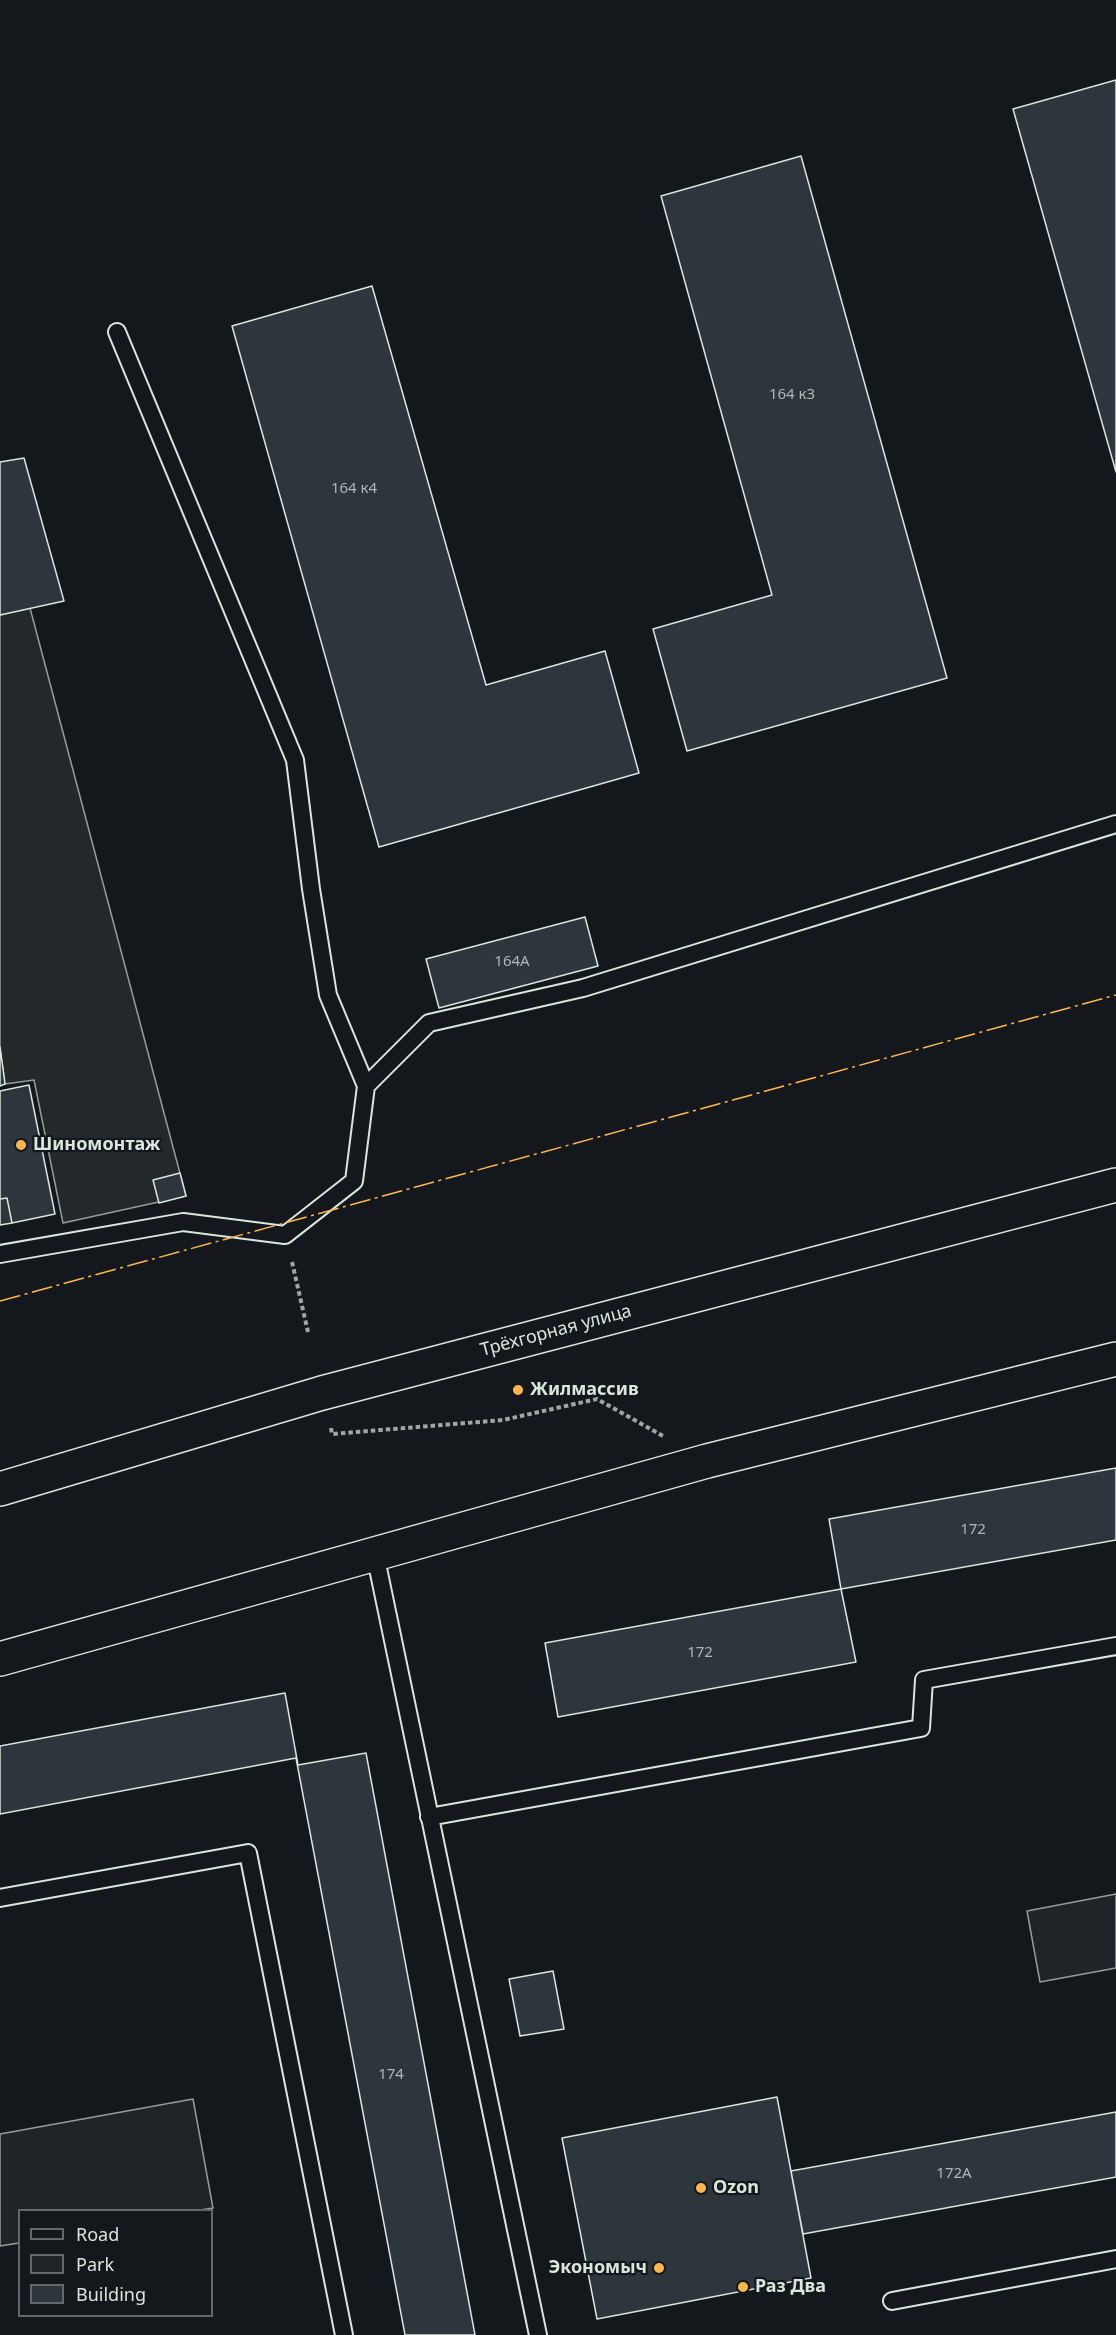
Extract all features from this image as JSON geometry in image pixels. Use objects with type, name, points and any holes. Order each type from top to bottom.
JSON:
[{"type":"main road","name":"Трёхгорная улица","points":[[0,1489],[322,1393],[1116,1185]]},
{"type":"main road","points":[[0,1659],[707,1461],[1116,1359]]},
{"type":"lane","points":[[0,1254],[183,1222],[285,1235],[354,1181],[366,1086],[328,995],[311,889],[295,759],[117,332]]},
{"type":"lane","points":[[366,1086],[429,1023],[583,988],[1116,824]]},
{"type":"lane","points":[[375,1554],[538,2335]]},
{"type":"lane","points":[[429,1817],[921,1728],[924,1680],[1116,1646]]},
{"type":"lane","points":[[0,1898],[248,1853],[344,2335]]},
{"type":"lane","points":[[892,2301],[1116,2259]]},
{"type":"path","points":[[285,1235],[308,1332]]},
{"type":"path","points":[[330,1425],[332,1434],[503,1420],[597,1399],[707,1461]]},
{"type":"green space","points":[[1116,1894],[1116,1968],[1040,1982],[1027,1911]]},
{"type":"green space","points":[[193,2099],[213,2208],[18,2209],[18,2243],[0,2246],[0,2134]]},
{"type":"shaded area","points":[[30,608],[186,1196],[63,1223],[34,1080],[5,1084],[0,1047],[0,615]]},
{"type":"building","points":[[1116,80],[1116,472],[1013,109]]},
{"type":"building","points":[[801,156],[947,678],[687,751],[653,629],[772,595],[661,196]]},
{"type":"building","points":[[372,286],[486,685],[605,651],[639,773],[379,847],[232,326]]},
{"type":"building","points":[[24,458],[64,601],[0,615],[0,462]]},
{"type":"building","points":[[585,917],[598,966],[439,1008],[426,959]]},
{"type":"building","points":[[0,1047],[5,1084],[0,1086]]},
{"type":"building","name":"Шиномонтаж","points":[[29,1085],[55,1214],[12,1223],[7,1198],[0,1199],[0,1091]]},
{"type":"building","points":[[180,1173],[186,1196],[159,1203],[153,1180]]},
{"type":"building","points":[[7,1198],[12,1223],[0,1225],[0,1199]]},
{"type":"building","points":[[1116,1468],[1116,1540],[841,1589],[829,1519]]},
{"type":"building","points":[[841,1589],[856,1662],[558,1717],[545,1643]]},
{"type":"building","points":[[285,1693],[298,1765],[366,1753],[475,2335],[405,2335],[296,1758],[0,1814],[0,1746]]},
{"type":"building","points":[[553,1971],[564,2029],[520,2036],[509,1979]]},
{"type":"building","points":[[777,2097],[811,2278],[597,2319],[562,2138]]},
{"type":"building","points":[[1116,2112],[1116,2177],[803,2234],[791,2171]]},
{"type":"power","points":[[0,1301],[1116,995]]},
{"type":"place","name":"Шиномонтаж","points":[[21,1145]]},
{"type":"place","name":"Жилмассив","points":[[518,1390]]},
{"type":"place","name":"Ozon","points":[[701,2188]]},
{"type":"place","name":"Экономыч","points":[[659,2268]]},
{"type":"place","name":"Раз Два","points":[[743,2287]]}]
